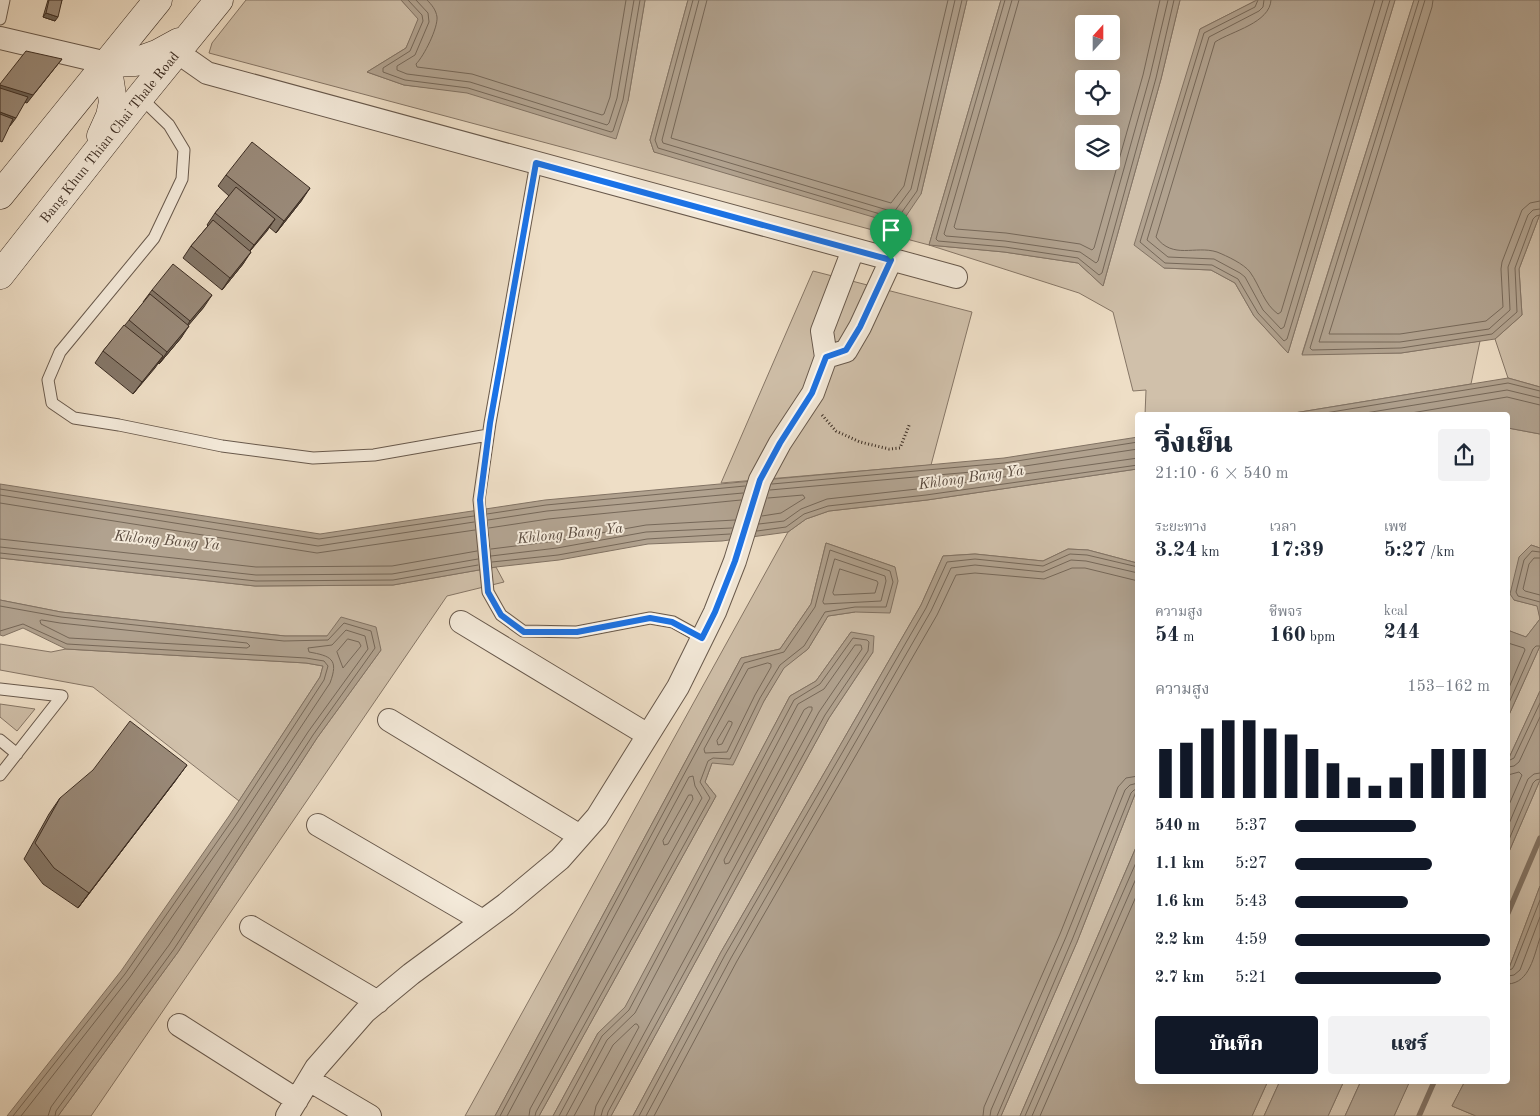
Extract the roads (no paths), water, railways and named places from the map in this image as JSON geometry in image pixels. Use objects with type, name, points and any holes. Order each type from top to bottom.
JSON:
[{"type":"main road","points":[[0,195],[158,0]]},
{"type":"main road","name":"Bang Khun Thian Chai Thale Road","points":[[0,275],[219,0]]},
{"type":"main road","points":[[107,63],[135,62],[183,44]]},
{"type":"main road","points":[[89,162],[110,116],[112,102],[107,63]]},
{"type":"street","points":[[0,38],[107,63]]},
{"type":"street","points":[[183,44],[207,73],[956,277]]},
{"type":"street","points":[[179,1025],[292,1108],[316,1068],[365,1012],[411,974],[483,921],[560,859],[597,817],[678,687],[715,612],[735,561],[760,480],[780,443],[809,399],[826,357],[822,331],[853,250]]},
{"type":"street","points":[[826,357],[846,350],[860,327],[891,260]]},
{"type":"street","points":[[460,622],[648,735]]},
{"type":"street","points":[[389,720],[580,836]]},
{"type":"street","points":[[318,825],[483,921]]},
{"type":"street","points":[[251,927],[378,1002]]},
{"type":"street","points":[[309,1080],[370,1116]]},
{"type":"lane","points":[[0,19],[4,0]]},
{"type":"lane","points":[[140,97],[169,125],[184,150],[182,179],[154,238],[60,352],[48,380],[52,403],[74,418],[222,446],[313,458],[374,454],[488,435]]},
{"type":"lane","points":[[536,163],[488,435],[480,503],[488,592],[501,615],[524,632],[577,632],[650,618],[672,622],[702,638]]},
{"type":"lane","points":[[0,689],[62,696],[0,775]]},
{"type":"lane","points":[[0,740],[17,754]]},
{"type":"water","points":[[401,0],[645,0],[628,101],[616,139],[467,93],[404,85],[367,72],[406,48],[418,19]]},
{"type":"water","points":[[688,0],[967,0],[921,194],[900,225],[654,152],[650,140]]},
{"type":"water","points":[[1001,0],[1180,0],[1161,79],[1103,286],[1078,263],[1004,252],[929,245]]},
{"type":"water","points":[[1257,0],[1395,0],[1288,353],[1254,316],[1235,283],[1211,270],[1164,268],[1134,245],[1200,29]]},
{"type":"water","points":[[1414,0],[1540,0],[1540,214],[1519,269],[1522,315],[1495,339],[1401,353],[1302,355]]},
{"type":"water","points":[[1508,378],[1540,387],[1540,434],[1510,428],[1510,412],[1300,412]]},
{"type":"water","name":"Khlong Bang Ya","points":[[1135,437],[1135,469],[927,500],[829,511],[806,519],[788,532],[722,541],[648,544],[559,560],[496,567],[393,585],[255,586],[0,558],[0,484],[320,534],[545,500],[1004,458]]},
{"type":"water","points":[[826,543],[895,567],[898,581],[890,613],[855,612],[828,616],[808,649],[784,668],[764,701],[733,765],[712,763],[705,782],[716,796],[539,1116],[495,1116],[741,658],[780,649],[811,604]]},
{"type":"water","points":[[1531,545],[1540,548],[1540,619],[1537,606],[1514,600],[1510,594],[1519,557]]},
{"type":"water","points":[[1068,549],[1088,550],[1135,562],[1135,794],[1077,942],[1001,1116],[633,1116],[721,952],[921,605],[943,556],[975,554],[1043,561]]},
{"type":"water","points":[[0,600],[61,612],[285,636],[327,636],[341,617],[376,627],[381,650],[317,738],[178,952],[58,1116],[7,1116],[121,971],[229,816],[320,677],[323,666],[306,663],[66,649],[23,628],[3,636],[0,635]]},
{"type":"water","points":[[1540,619],[1540,646],[1510,713],[1510,631],[1526,637]]},
{"type":"water","points":[[851,632],[874,636],[873,652],[829,718],[611,1116],[553,1116],[598,1033],[625,1007],[790,696],[816,681]]},
{"type":"water","points":[[1540,691],[1540,780],[1510,849],[1510,756]]},
{"type":"water","points":[[1135,850],[1135,1084],[1267,1084],[1252,1116],[1020,1116]]},
{"type":"water","points":[[1540,886],[1540,1116],[1476,1116],[1452,1106],[1463,1084],[1510,1084],[1510,966]]},
{"type":"water","points":[[1279,1084],[1343,1084],[1328,1116],[1264,1116]]},
{"type":"water","points":[[1360,1084],[1409,1084],[1394,1116],[1345,1116]]},
{"type":"waterway","points":[[1510,908],[1540,838]]},
{"type":"waterway","points":[[1419,1116],[1433,1084]]}]
